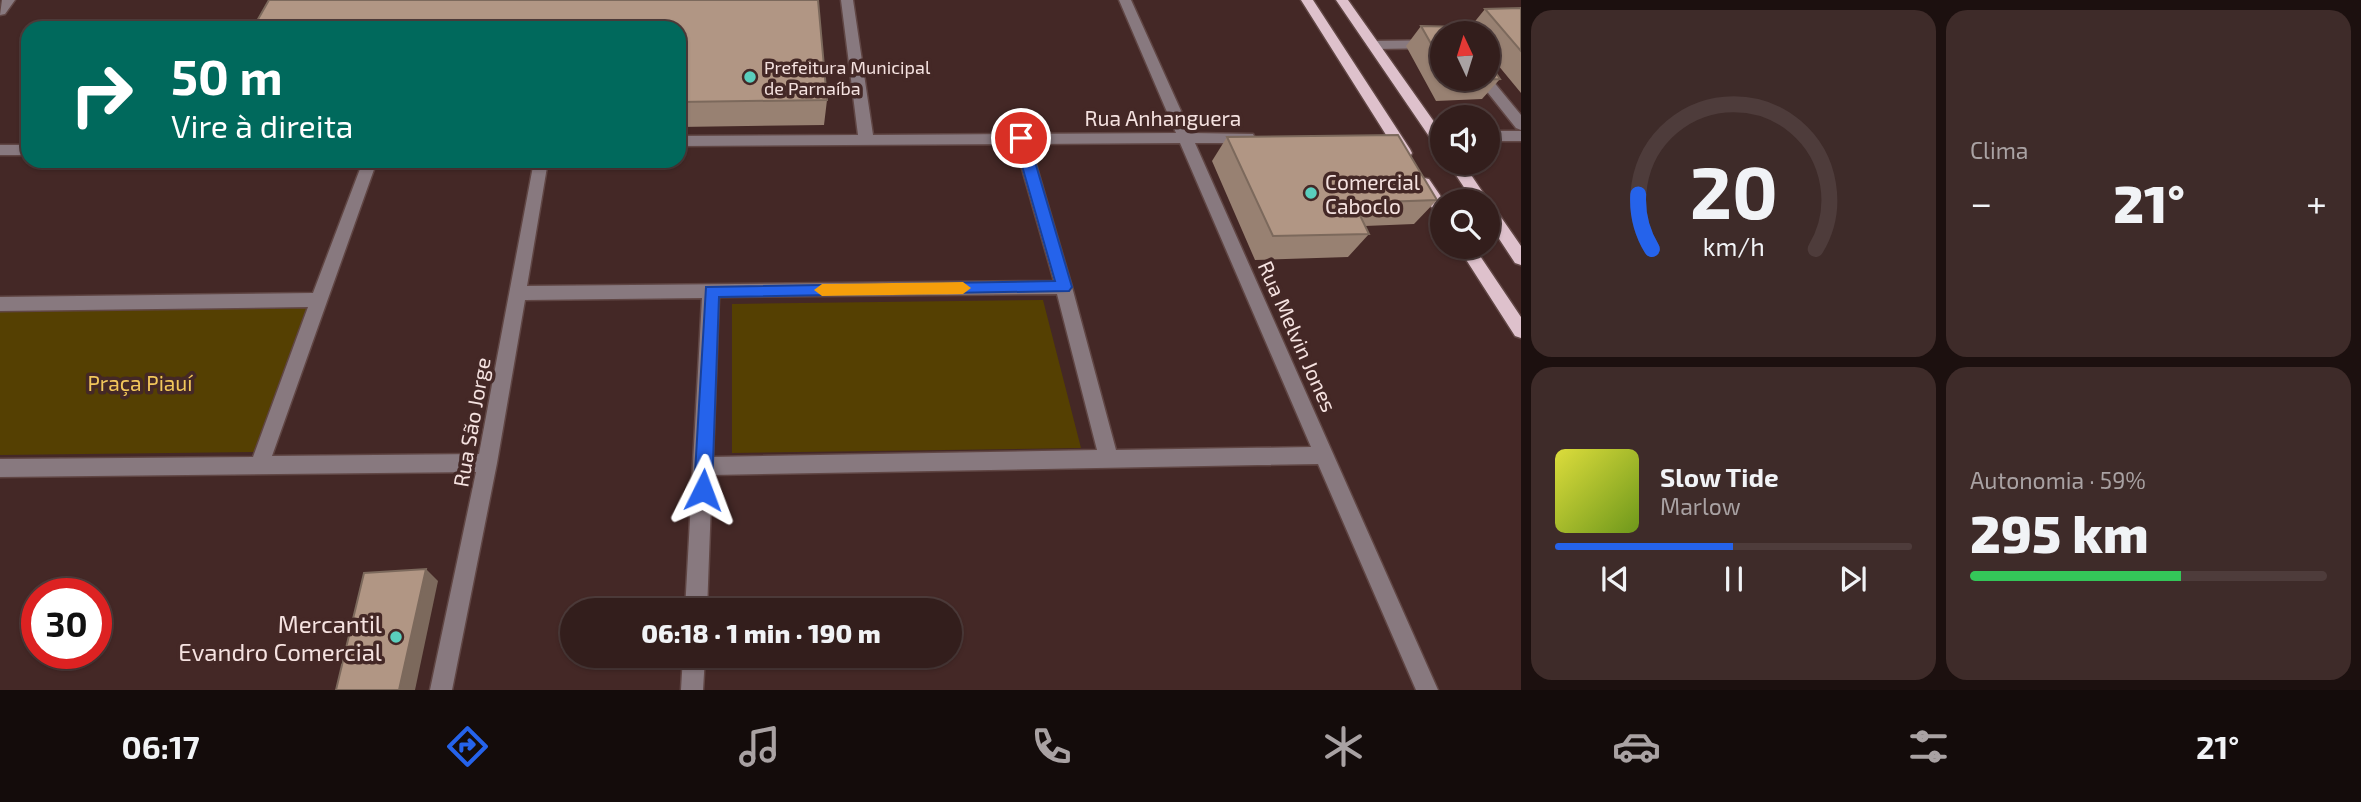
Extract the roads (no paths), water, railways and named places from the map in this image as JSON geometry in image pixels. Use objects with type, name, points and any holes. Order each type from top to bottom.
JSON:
[{"type":"main road","points":[[1307,0],[1388,138],[1430,194]]},
{"type":"main road","points":[[1342,0],[1430,125]]},
{"type":"main road","points":[[1500,228],[1521,259]]},
{"type":"main road","points":[[1474,259],[1521,331]]},
{"type":"street","points":[[0,11],[9,0]]},
{"type":"street","points":[[847,0],[866,139]]},
{"type":"street","name":"Rua Melvin Jones","points":[[1125,0],[1427,690]]},
{"type":"street","points":[[1374,45],[1430,44]]},
{"type":"street","points":[[1494,91],[1521,125]]},
{"type":"street","points":[[1500,136],[1521,136]]},
{"type":"street","points":[[1021,138],[1109,459]]},
{"type":"street","name":"Rua Anhanguera","points":[[686,142],[1269,138]]},
{"type":"street","points":[[0,150],[21,150]]},
{"type":"street","points":[[259,466],[367,168]]},
{"type":"street","name":"Rua São Jorge","points":[[441,690],[487,463],[540,168]]},
{"type":"street","points":[[517,293],[1064,287]]},
{"type":"street","points":[[697,598],[712,291]]},
{"type":"street","points":[[0,304],[319,300]]},
{"type":"street","points":[[704,466],[1325,455]]},
{"type":"street","points":[[0,468],[487,463]]},
{"type":"street","points":[[692,690],[693,668]]},
{"type":"place","name":"Prefeitura Municipal de Parnaíba","points":[[750,77]]},
{"type":"place","name":"Comercial Caboclo","points":[[1311,193]]},
{"type":"place","name":"Mercantil Evandro Comercial","points":[[396,637]]},
{"type":"park label","name":"Praça Piauí","points":[[140,382]]}]
